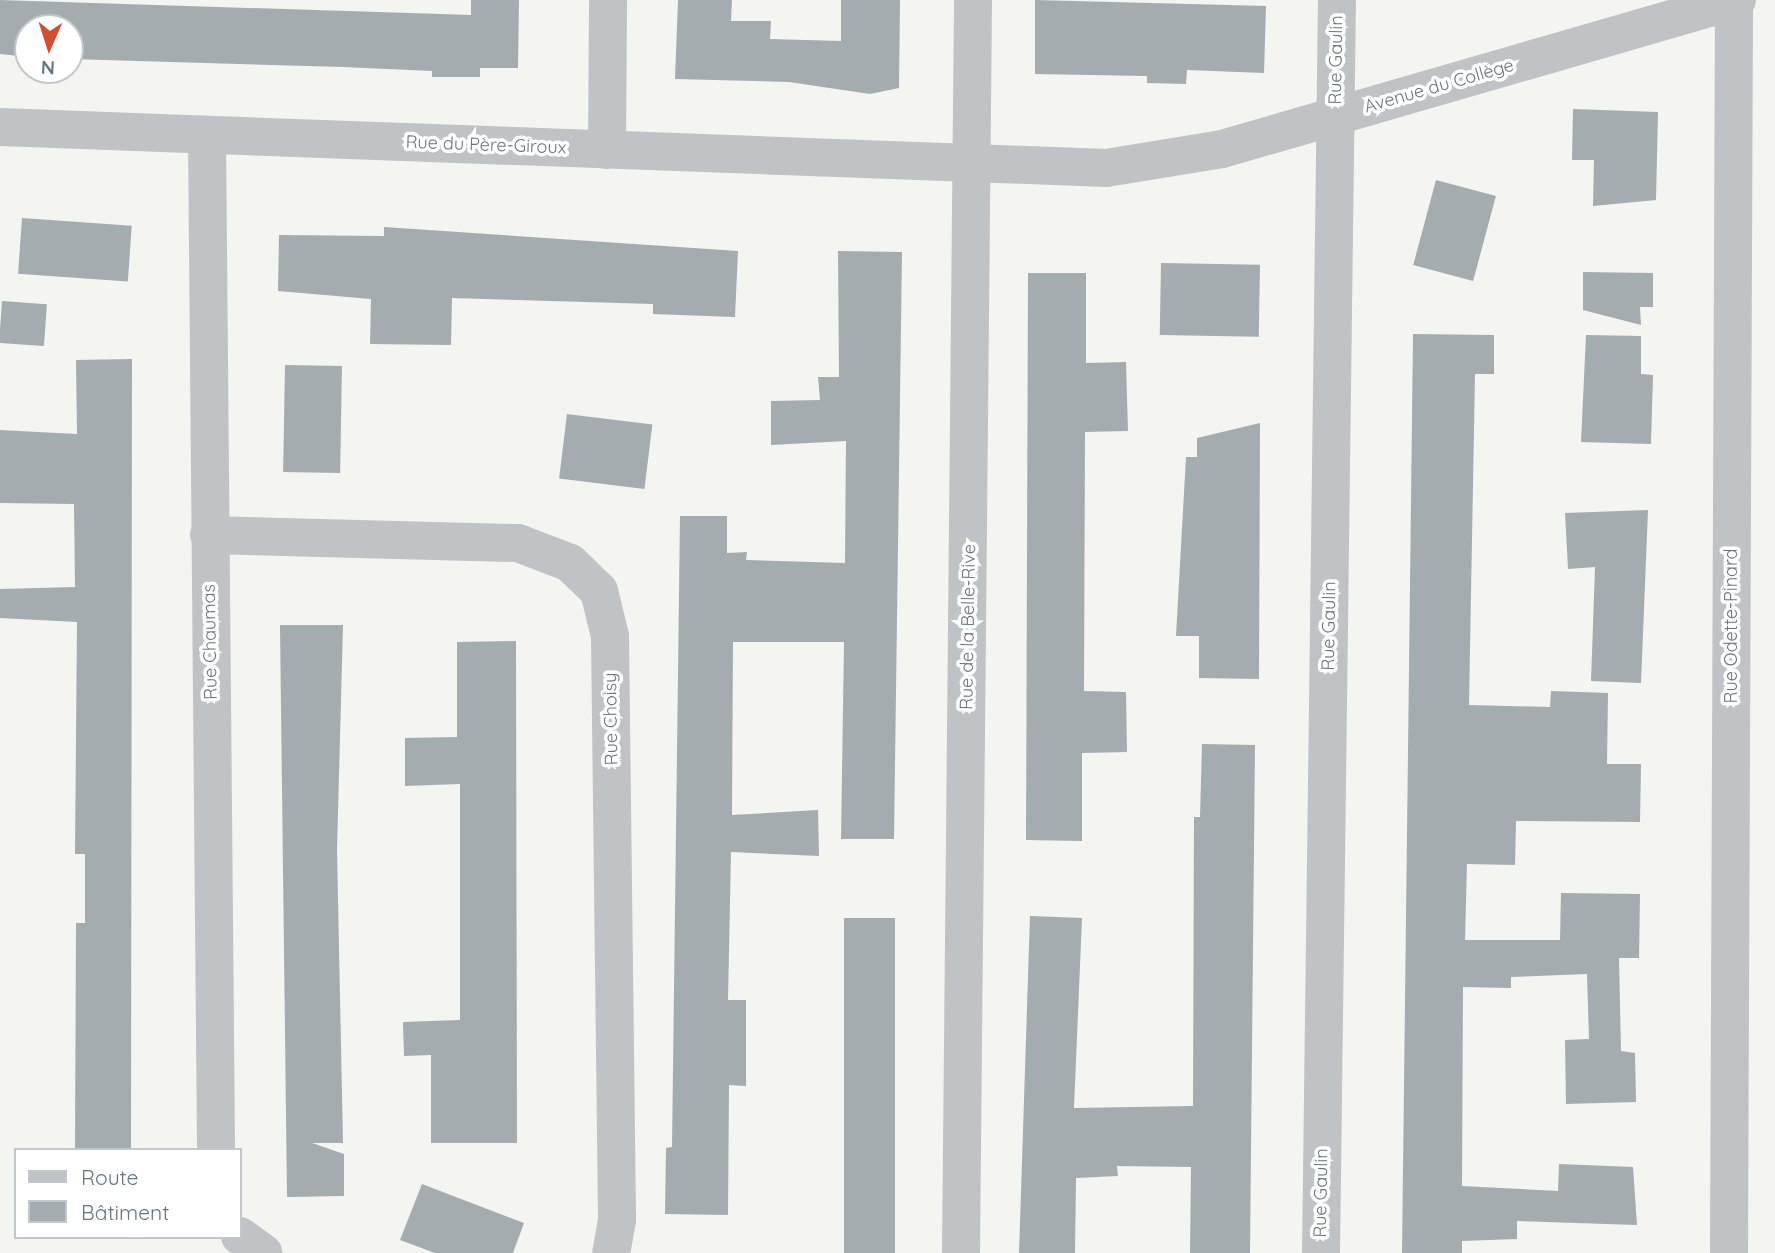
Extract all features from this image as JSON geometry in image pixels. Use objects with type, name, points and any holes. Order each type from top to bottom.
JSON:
[{"type":"street","points":[[607,150],[608,0]]},
{"type":"street","name":"Rue de la Belle-Rive","points":[[961,1253],[973,0]]},
{"type":"street","name":"Rue Gaulin","points":[[1321,1253],[1337,0]]},
{"type":"street","name":"Avenue du Collège","points":[[972,162],[1105,168],[1222,149],[1735,0]]},
{"type":"street","name":"Rue Odette-Pinard","points":[[1729,1253],[1735,0]]},
{"type":"street","name":"Rue du Père-Giroux","points":[[0,127],[972,162]]},
{"type":"street","name":"Rue Chaumas","points":[[207,135],[216,1148]]},
{"type":"street","name":"Rue Choisy","points":[[209,535],[518,543],[570,563],[599,591],[610,636],[617,1220],[611,1253]]},
{"type":"street","points":[[242,1237],[263,1253]]},
{"type":"building","points":[[0,0],[471,15],[471,0],[519,0],[518,68],[480,68],[480,77],[432,77],[432,71],[343,67],[84,59],[84,14],[14,14],[14,56],[0,54]]},
{"type":"building","points":[[678,0],[732,0],[731,21],[771,21],[770,39],[841,41],[841,0],[900,0],[899,88],[870,94],[789,82],[675,79]]},
{"type":"building","points":[[1035,0],[1266,6],[1264,73],[1187,70],[1186,84],[1147,83],[1147,76],[1035,74]]},
{"type":"building","points":[[1573,109],[1658,112],[1656,200],[1593,206],[1594,160],[1572,160]]},
{"type":"building","points":[[1436,180],[1496,196],[1473,281],[1413,265]]},
{"type":"building","points":[[22,218],[132,226],[128,282],[18,274]]},
{"type":"building","points":[[384,227],[738,251],[735,317],[653,314],[653,304],[452,298],[451,345],[370,344],[371,299],[278,291],[279,235],[384,236]]},
{"type":"building","points":[[838,251],[902,252],[894,839],[841,839],[844,642],[733,642],[732,815],[818,810],[819,856],[731,852],[728,1000],[746,1000],[746,1086],[729,1085],[728,1215],[665,1214],[666,1148],[672,1147],[680,516],[727,516],[727,553],[747,552],[746,560],[845,563],[846,441],[771,445],[771,401],[820,400],[818,377],[839,377]]},
{"type":"building","points":[[1161,263],[1260,265],[1259,337],[1160,335]]},
{"type":"building","points":[[1583,272],[1653,273],[1653,307],[1640,307],[1641,325],[1583,310]]},
{"type":"building","points":[[1028,273],[1086,273],[1086,363],[1126,362],[1128,431],[1085,432],[1084,691],[1126,692],[1127,752],[1082,753],[1082,841],[1026,840]]},
{"type":"building","points":[[2,301],[47,304],[44,346],[0,343]]},
{"type":"building","points":[[1413,334],[1494,335],[1494,374],[1475,374],[1469,705],[1550,707],[1551,691],[1608,693],[1607,764],[1641,764],[1640,822],[1516,821],[1515,865],[1467,864],[1465,940],[1560,940],[1561,893],[1640,894],[1639,958],[1619,958],[1621,1051],[1635,1053],[1636,1102],[1566,1104],[1565,1040],[1589,1039],[1587,974],[1511,977],[1511,988],[1463,987],[1462,1186],[1558,1191],[1559,1164],[1633,1167],[1637,1225],[1517,1221],[1517,1239],[1462,1241],[1462,1253],[1402,1253]]},
{"type":"building","points":[[1586,335],[1641,336],[1641,374],[1653,375],[1651,444],[1581,442]]},
{"type":"building","points":[[132,359],[131,1148],[75,1148],[76,923],[85,923],[85,854],[75,854],[77,622],[0,618],[0,589],[75,587],[74,504],[0,503],[0,430],[77,434],[76,360]]},
{"type":"building","points":[[285,365],[342,366],[340,473],[283,472]]},
{"type":"building","points":[[567,414],[652,424],[644,489],[559,479]]},
{"type":"building","points":[[1260,423],[1259,679],[1199,678],[1199,636],[1176,636],[1186,457],[1197,457],[1197,438]]},
{"type":"building","points":[[1648,510],[1641,683],[1591,681],[1595,567],[1568,569],[1565,513]]},
{"type":"building","points":[[280,625],[343,625],[337,850],[343,1143],[312,1143],[344,1154],[344,1196],[287,1197]]},
{"type":"building","points":[[516,641],[517,1143],[431,1143],[431,1055],[404,1056],[403,1022],[460,1020],[460,784],[405,786],[405,738],[457,737],[457,642]]},
{"type":"building","points":[[1202,744],[1255,745],[1250,1253],[1190,1253],[1191,1167],[1117,1166],[1118,1176],[1076,1178],[1075,1253],[1019,1253],[1030,916],[1082,918],[1074,1108],[1193,1106],[1194,817],[1200,817]]},
{"type":"building","points":[[844,918],[895,918],[895,1253],[844,1253]]},
{"type":"building","points":[[422,1184],[524,1223],[513,1253],[435,1253],[400,1240]]}]
